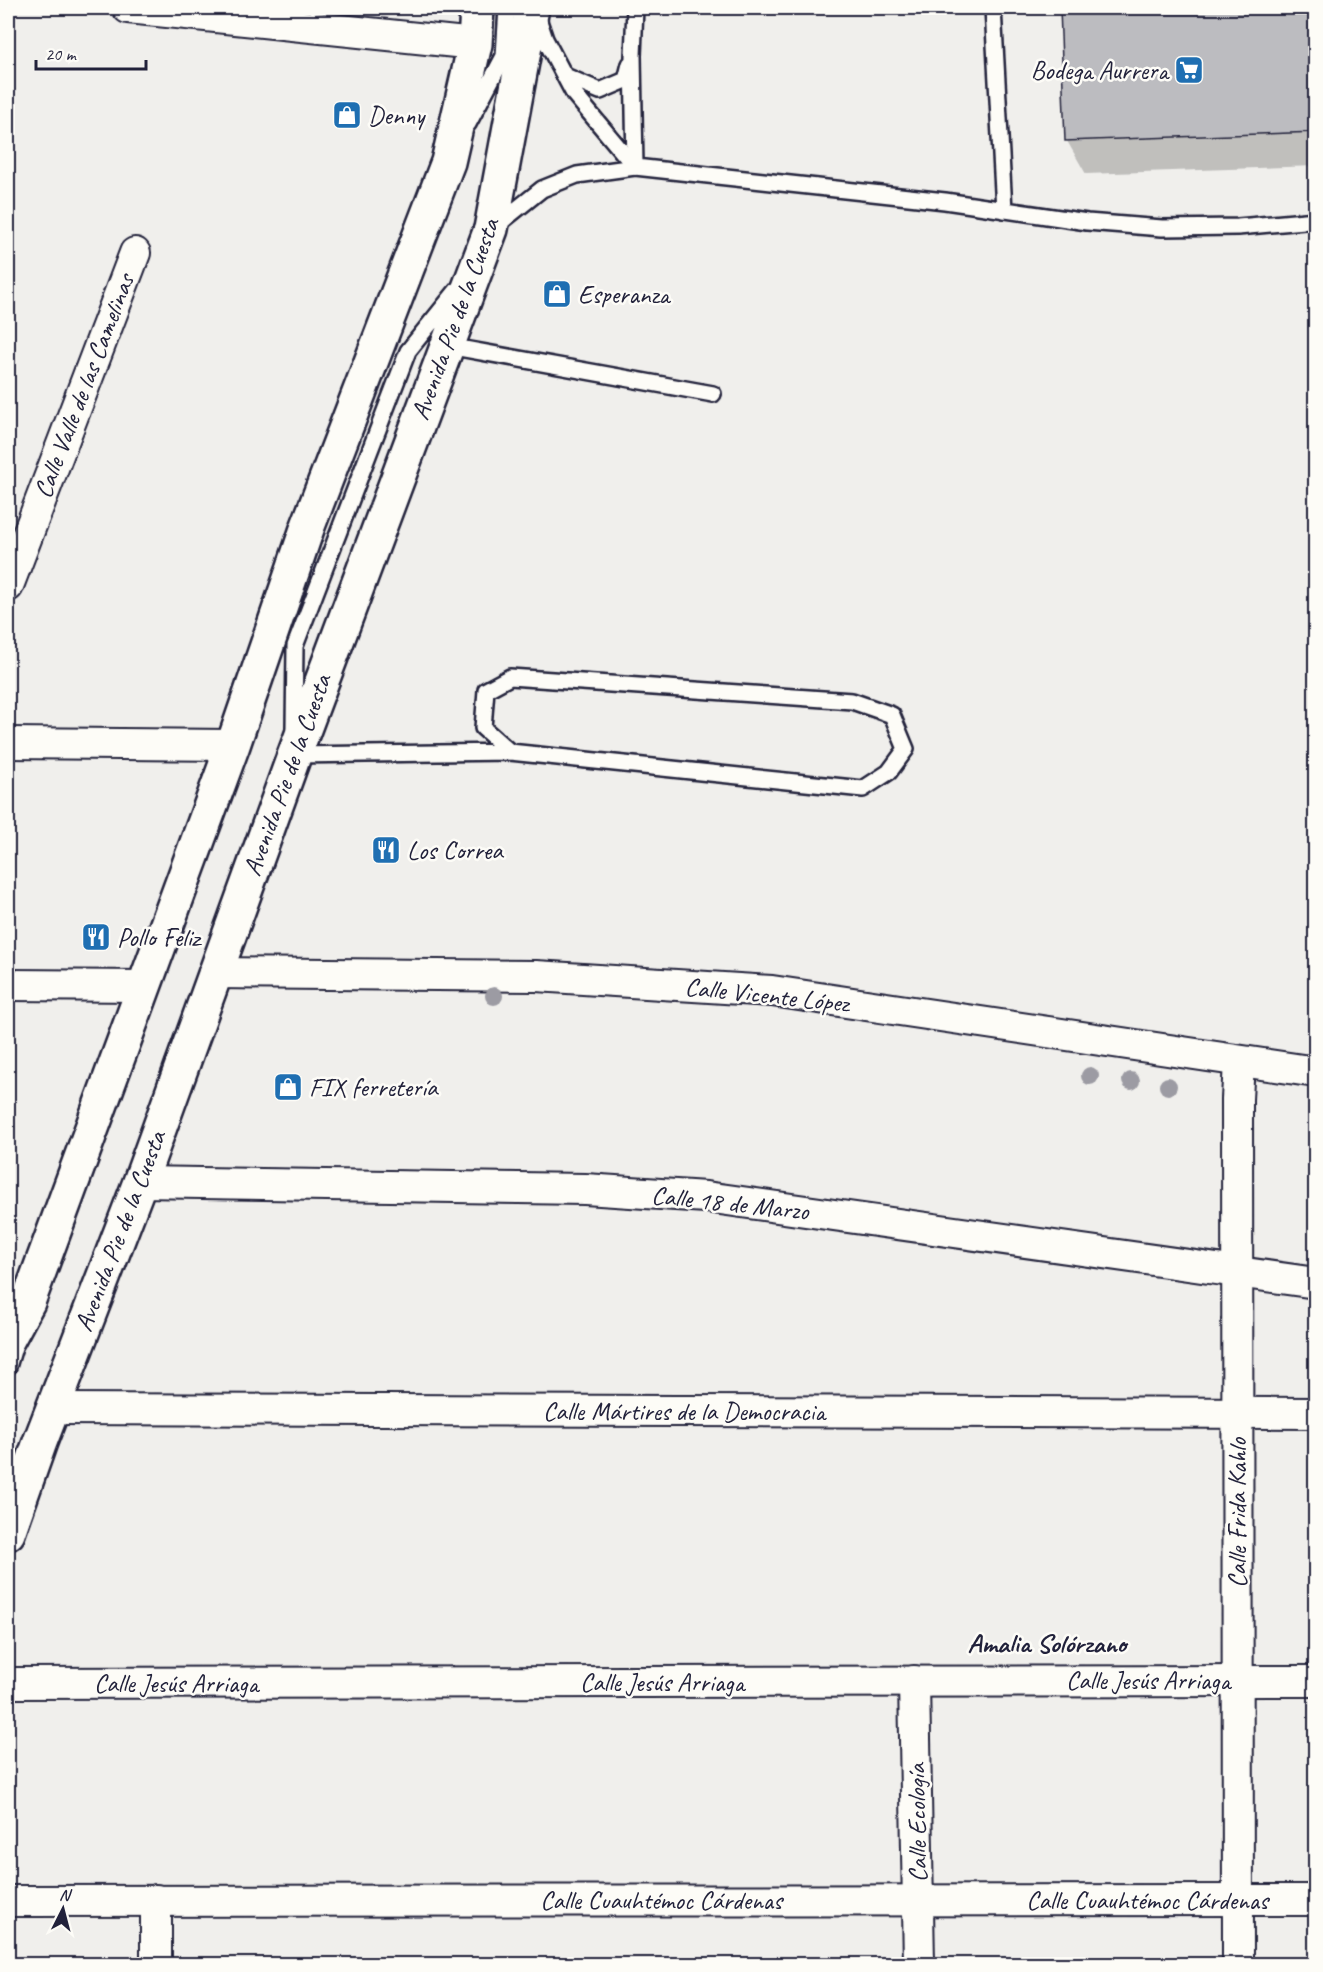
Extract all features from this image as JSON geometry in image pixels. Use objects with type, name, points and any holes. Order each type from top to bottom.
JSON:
[{"type":"main road","points":[[8,1339],[28,1302],[233,745],[308,526],[448,162],[475,44],[477,8]]},
{"type":"main road","name":"Avenida Pie de la Cuesta","points":[[8,1533],[52,1409],[140,1182],[214,973],[491,229],[533,8]]},
{"type":"street","points":[[128,8],[475,44]]},
{"type":"street","name":"Calle Valle de las Camelinas","points":[[8,586],[135,253]]},
{"type":"street","points":[[8,742],[233,745]]},
{"type":"street","name":"Calle Vicente López","points":[[214,973],[536,976],[772,991],[1316,1072]]},
{"type":"street","points":[[8,985],[145,986]]},
{"type":"street","name":"Calle Frida Kahlo","points":[[1238,1965],[1237,1099],[1239,1062]]},
{"type":"street","name":"Calle 18 de Marzo","points":[[140,1182],[585,1189],[706,1197],[1316,1283]]},
{"type":"street","name":"Calle Mártires de la Democracia","points":[[52,1409],[1316,1413]]},
{"type":"street","name":"Calle Ecología","points":[[914,1681],[919,1965]]},
{"type":"street","name":"Calle Jesús Arriaga","points":[[8,1683],[1316,1681]]},
{"type":"street","points":[[156,1900],[156,1965]]},
{"type":"street","name":"Calle Cuauhtémoc Cárdenas","points":[[8,1901],[1316,1900]]},
{"type":"lane","points":[[448,162],[504,56],[507,8]]},
{"type":"lane","points":[[533,8],[545,39],[574,94],[635,167]]},
{"type":"lane","points":[[635,8],[633,56],[635,167]]},
{"type":"lane","points":[[993,8],[1004,210]]},
{"type":"lane","points":[[565,76],[600,91],[626,80],[633,56]]},
{"type":"lane","points":[[491,229],[542,189],[577,175],[635,167],[934,200],[1087,222],[1162,228],[1238,227],[1316,220]]},
{"type":"lane","points":[[478,264],[408,351],[295,646],[294,756],[510,752],[863,789],[889,772],[906,749],[892,715],[852,700],[510,677],[486,690],[483,728],[510,752]]},
{"type":"lane","points":[[448,346],[714,394]]},
{"type":"lane","points":[[8,1367],[28,1302]]},
{"type":"building","name":"Bodega Aurrera","points":[[1060,8],[1316,8],[1316,132],[1065,141]]},
{"type":"place","name":"Bodega Aurrera","points":[[1189,70]]},
{"type":"place","name":"Denny","points":[[347,115]]},
{"type":"place","name":"Esperanza","points":[[557,294]]},
{"type":"place","name":"Los Correa","points":[[386,850]]},
{"type":"place","name":"Pollo Feliz","points":[[96,937]]},
{"type":"place","name":"FIX ferretería","points":[[288,1087]]},
{"type":"district","name":"Amalia Solórzano","points":[[1047,1643]]}]
